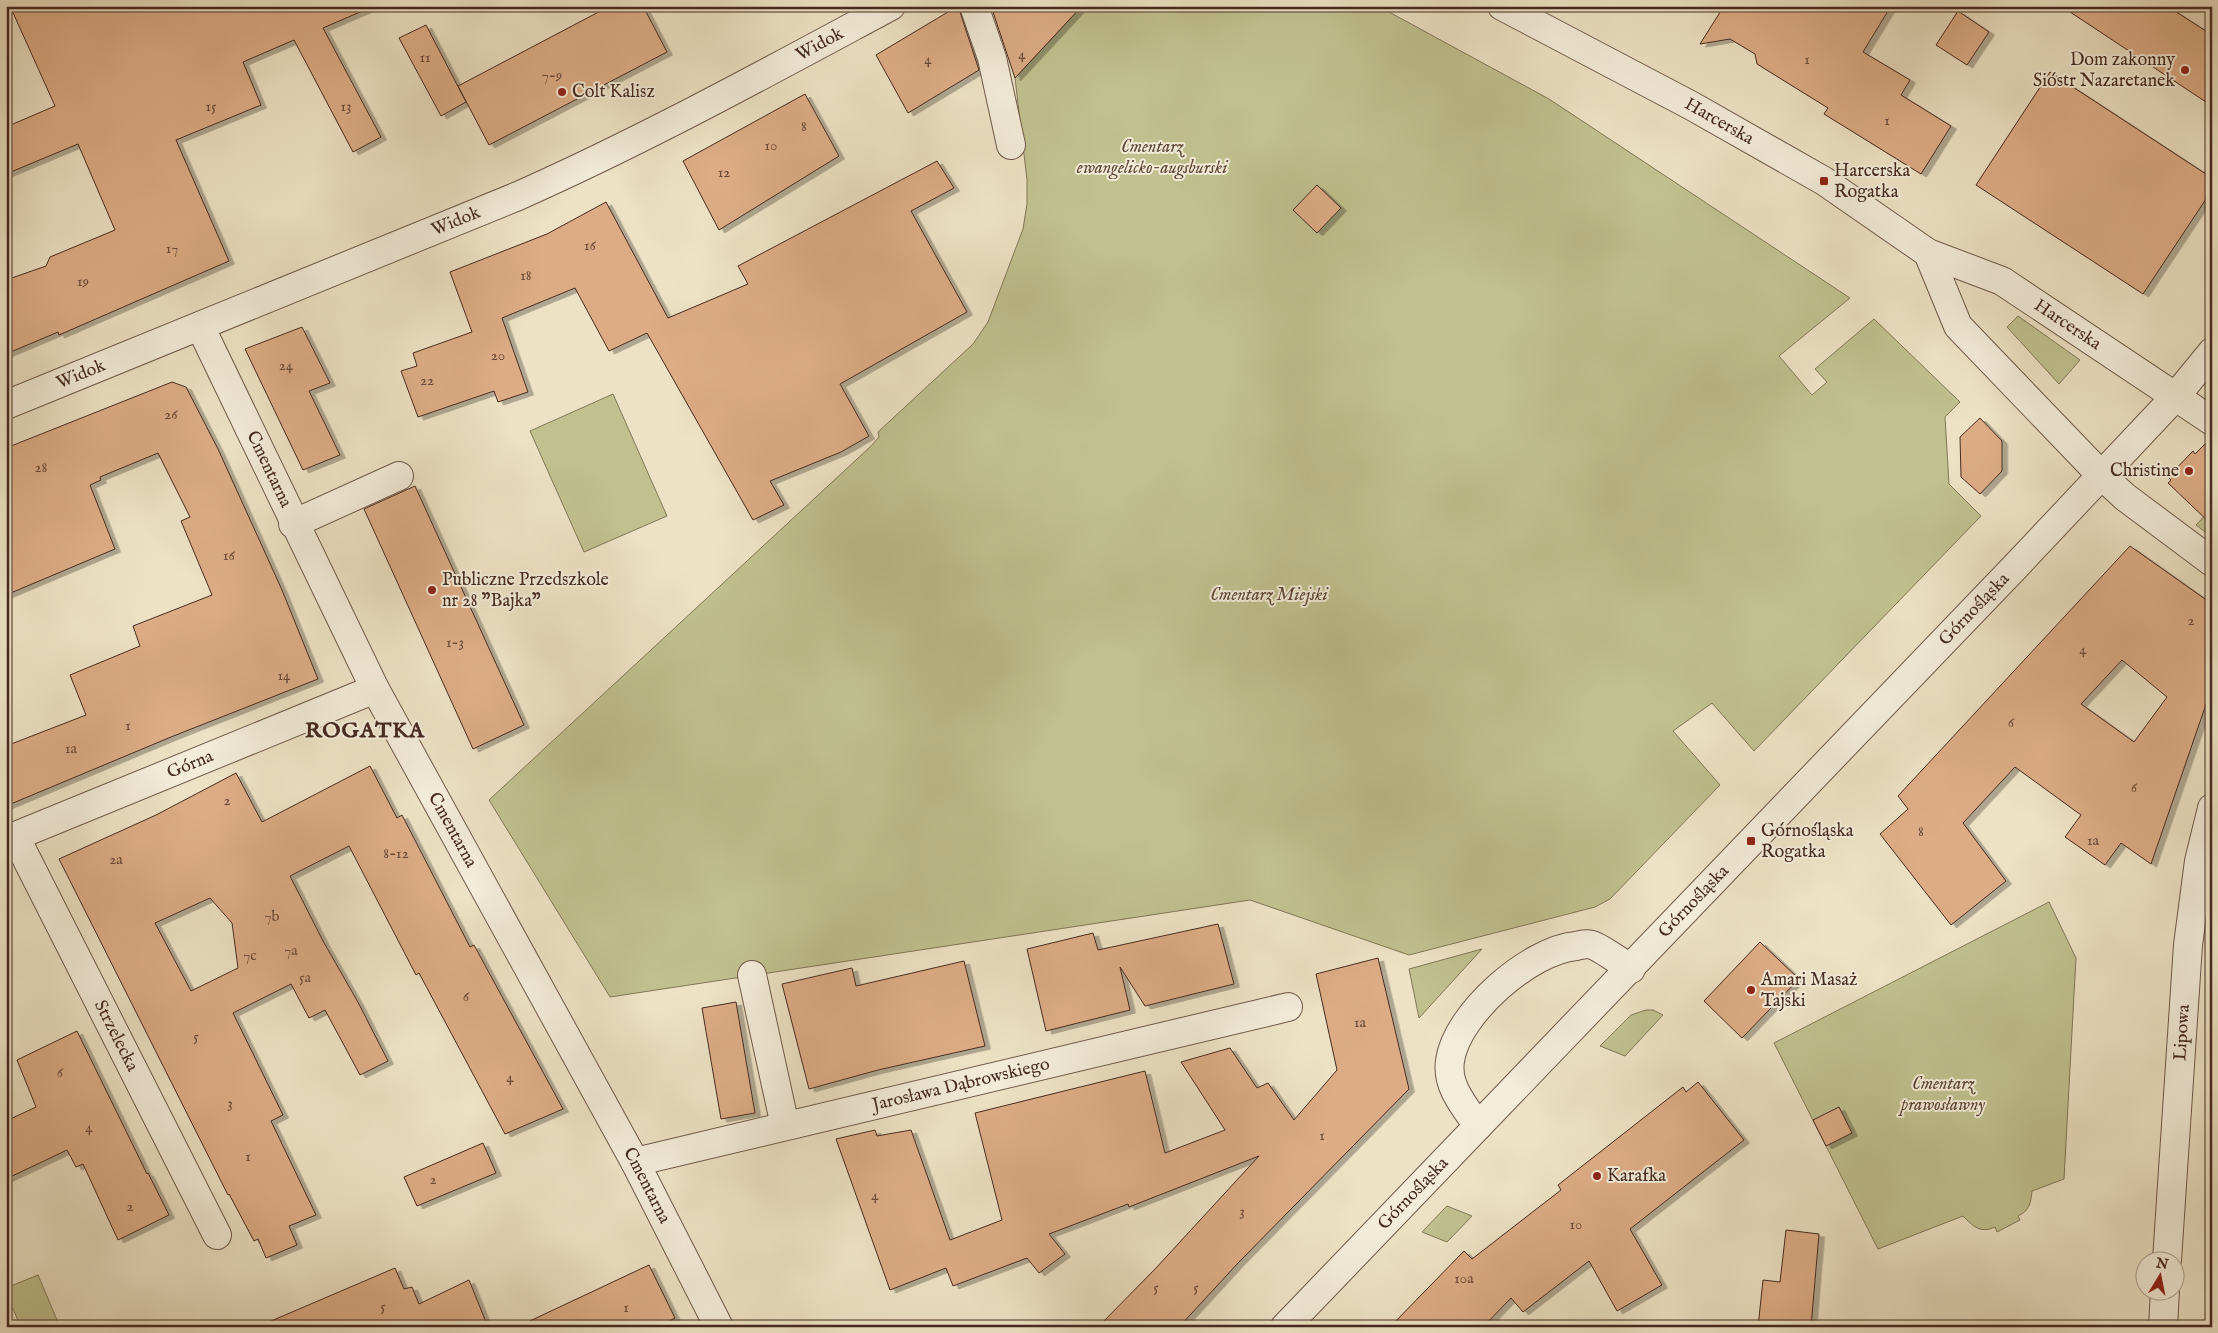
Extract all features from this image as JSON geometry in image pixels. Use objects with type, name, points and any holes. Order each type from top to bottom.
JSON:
[{"type":"street","name":"Widok","points":[[6,405],[518,196],[586,166],[659,130],[891,6]]},
{"type":"street","points":[[974,6],[992,58],[1012,145]]},
{"type":"street","name":"Harcerska","points":[[1502,6],[1692,106],[1824,181],[1928,253],[2002,281],[2131,369],[2176,396],[2212,421]]},
{"type":"street","points":[[1928,253],[1958,326],[2101,475],[2140,509],[2212,562]]},
{"type":"street","name":"Cmentarna","points":[[200,326],[293,524],[375,689],[635,1162],[719,1327]]},
{"type":"street","name":"Górnośląska","points":[[1285,1327],[1630,969],[2101,475],[2176,396],[2212,352]]},
{"type":"street","points":[[293,524],[399,476]]},
{"type":"street","name":"Górna","points":[[11,838],[375,689]]},
{"type":"street","name":"Lipowa","points":[[2168,1250],[2189,936],[2199,861],[2212,808]]},
{"type":"street","name":"Strzelecka","points":[[11,838],[217,1235]]},
{"type":"street","points":[[1478,1126],[1453,1088],[1450,1062],[1458,1038],[1471,1015],[1509,978],[1540,956],[1566,947],[1591,944],[1630,969]]},
{"type":"street","points":[[752,975],[785,1126]]},
{"type":"street","name":"Jarosława Dąbrowskiego","points":[[635,1162],[1288,1007]]},
{"type":"street","points":[[2162,1327],[2164,1300]]},
{"type":"green space","points":[[1082,6],[1378,6],[1549,99],[1850,298],[1779,356],[1812,395],[1827,382],[1815,369],[1874,319],[1960,402],[1945,417],[1949,484],[1981,516],[1754,751],[1712,703],[1673,731],[1720,785],[1610,899],[1595,907],[1409,955],[1250,900],[610,997],[489,800],[870,447],[879,437],[878,432],[973,344],[988,322],[1023,229],[1027,204],[1027,180],[1015,78]]},
{"type":"green space","points":[[2018,316],[2080,360],[2059,384],[2007,327]]},
{"type":"green space","points":[[613,394],[667,516],[584,552],[530,431]]},
{"type":"green space","points":[[2212,508],[2212,537],[2196,525]]},
{"type":"green space","name":"Cmentarz prawosławny","points":[[2049,902],[2076,958],[2064,1179],[2032,1191],[2029,1206],[2025,1212],[2018,1216],[2020,1220],[1997,1232],[1995,1227],[1985,1230],[1977,1228],[1963,1216],[1878,1249],[1774,1043]]},
{"type":"green space","points":[[1482,949],[1419,1018],[1409,969]]},
{"type":"green space","points":[[1646,1010],[1653,1010],[1663,1015],[1625,1056],[1600,1046],[1631,1015]]},
{"type":"green space","points":[[1447,1206],[1472,1216],[1447,1242],[1422,1232]]},
{"type":"green space","points":[[38,1275],[60,1327],[21,1327],[6,1293],[6,1288]]},
{"type":"building","points":[[10,6],[374,6],[323,28],[381,137],[353,152],[294,40],[243,62],[261,105],[176,140],[229,261],[59,335],[58,332],[6,354],[6,280],[46,266],[50,257],[115,230],[78,144],[6,174],[6,127],[55,106]]},
{"type":"building","points":[[610,6],[643,6],[667,52],[489,145],[458,86]]},
{"type":"building","points":[[958,6],[979,70],[908,113],[876,55]]},
{"type":"building","points":[[991,6],[1082,6],[1015,78]]},
{"type":"building","points":[[1724,6],[1891,6],[1863,52],[1910,80],[1901,95],[1951,126],[1921,174],[1824,114],[1828,108],[1757,64],[1755,54],[1730,39],[1700,44]]},
{"type":"building","name":"Dom zakonny Sióstr Nazaretanek","points":[[2061,6],[2167,6],[2212,35],[2212,106]]},
{"type":"building","points":[[1958,11],[1989,32],[1967,65],[1936,45]]},
{"type":"building","points":[[426,25],[466,102],[441,116],[399,38]]},
{"type":"building","points":[[2050,72],[2212,178],[2212,190],[2143,294],[1976,185]]},
{"type":"building","points":[[805,94],[839,156],[719,230],[683,161]]},
{"type":"building","points":[[937,161],[954,188],[911,211],[967,312],[840,384],[869,436],[841,452],[770,481],[784,505],[753,520],[647,333],[609,351],[575,288],[502,318],[528,392],[498,402],[494,391],[418,417],[401,371],[417,366],[413,353],[472,332],[450,272],[547,234],[606,202],[668,318],[748,284],[738,266]]},
{"type":"building","points":[[1317,185],[1341,208],[1317,233],[1293,210]]},
{"type":"building","points":[[302,327],[330,383],[309,391],[340,455],[303,470],[245,349]]},
{"type":"building","points":[[172,382],[186,387],[218,449],[282,590],[318,679],[171,737],[6,806],[6,746],[86,715],[70,675],[140,646],[133,626],[212,595],[181,521],[190,517],[158,453],[100,477],[101,480],[90,485],[115,549],[6,595],[6,448]]},
{"type":"building","points":[[1980,418],[2002,441],[2002,471],[1980,494],[1961,477],[1960,437]]},
{"type":"building","points":[[2212,437],[2212,525],[2168,483],[2171,480],[2168,477],[2193,451],[2195,454]]},
{"type":"building","points":[[415,486],[524,725],[473,749],[364,509]]},
{"type":"building","points":[[2130,546],[2212,604],[2212,687],[2151,864],[2121,843],[2105,865],[2065,837],[2081,815],[2015,767],[1963,823],[2006,881],[1951,925],[1880,834],[1908,809],[1898,796]],"holes":[[[2122,660],[2167,697],[2134,742],[2081,704]]]},
{"type":"building","points":[[370,766],[397,818],[402,815],[470,947],[474,945],[563,1109],[505,1134],[419,973],[416,975],[349,846],[290,876],[388,1061],[360,1075],[325,1010],[309,1018],[291,984],[233,1013],[283,1115],[271,1121],[316,1215],[289,1226],[297,1245],[266,1258],[258,1239],[254,1241],[228,1195],[59,859],[156,815],[236,773],[262,822]],"holes":[[[210,898],[232,923],[238,968],[191,991],[155,923]]]},
{"type":"building","points":[[1218,924],[1234,984],[1145,1006],[1120,967],[1130,1010],[1046,1031],[1027,949],[1093,933],[1098,950]]},
{"type":"building","name":"Amari Masaż Tajski","points":[[1760,942],[1799,979],[1742,1038],[1704,1001]]},
{"type":"building","points":[[1378,958],[1409,1089],[1239,1262],[1179,1327],[1098,1327],[1156,1268],[1259,1156],[1129,1207],[1128,1204],[1049,1234],[1065,1254],[1039,1273],[1027,1258],[953,1286],[946,1268],[890,1290],[836,1139],[875,1130],[877,1136],[911,1130],[950,1240],[1002,1220],[975,1113],[1145,1071],[1165,1153],[1225,1130],[1181,1062],[1230,1048],[1257,1088],[1268,1083],[1294,1120],[1337,1070],[1316,974]]},
{"type":"building","points":[[964,961],[985,1046],[878,1070],[809,1089],[782,984],[852,968],[856,986]]},
{"type":"building","points":[[736,1002],[755,1113],[721,1119],[702,1008]]},
{"type":"building","points":[[77,1031],[169,1215],[118,1240],[83,1164],[76,1167],[67,1150],[6,1179],[6,1121],[36,1107],[17,1060]]},
{"type":"building","points":[[1698,1082],[1744,1140],[1630,1229],[1662,1285],[1617,1311],[1589,1261],[1523,1312],[1511,1298],[1483,1327],[1390,1327],[1464,1251],[1472,1259],[1561,1190],[1558,1185],[1683,1087],[1686,1092]]},
{"type":"building","points":[[1839,1107],[1852,1133],[1826,1146],[1813,1120]]},
{"type":"building","points":[[483,1143],[496,1173],[417,1206],[404,1177]]},
{"type":"building","points":[[1786,1230],[1819,1234],[1811,1327],[1758,1327],[1763,1280],[1780,1282]]},
{"type":"building","points":[[649,1265],[675,1318],[658,1327],[517,1327]]},
{"type":"building","points":[[395,1268],[404,1289],[412,1287],[419,1304],[469,1280],[488,1327],[257,1327]]},
{"type":"place","name":"Dom zakonny Sióstr Nazaretanek","points":[[2185,70]]},
{"type":"place","name":"Colt Kalisz","points":[[562,92]]},
{"type":"place","name":"Harcerska Rogatka","points":[[1824,181]]},
{"type":"place","name":"Christine","points":[[2189,471]]},
{"type":"place","name":"Publiczne Przedszkole nr 28 \"Bajka\"","points":[[432,590]]},
{"type":"place","name":"Górnośląska Rogatka","points":[[1751,841]]},
{"type":"place","name":"Amari Masaż Tajski","points":[[1751,990]]},
{"type":"place","name":"Karafka","points":[[1597,1176]]},
{"type":"district","name":"ROGATKA","points":[[365,731]]},
{"type":"park label","name":"Cmentarz ewangelicko-augsburski","points":[[1152,157]]},
{"type":"park label","name":"Cmentarz Miejski","points":[[1269,595]]}]
